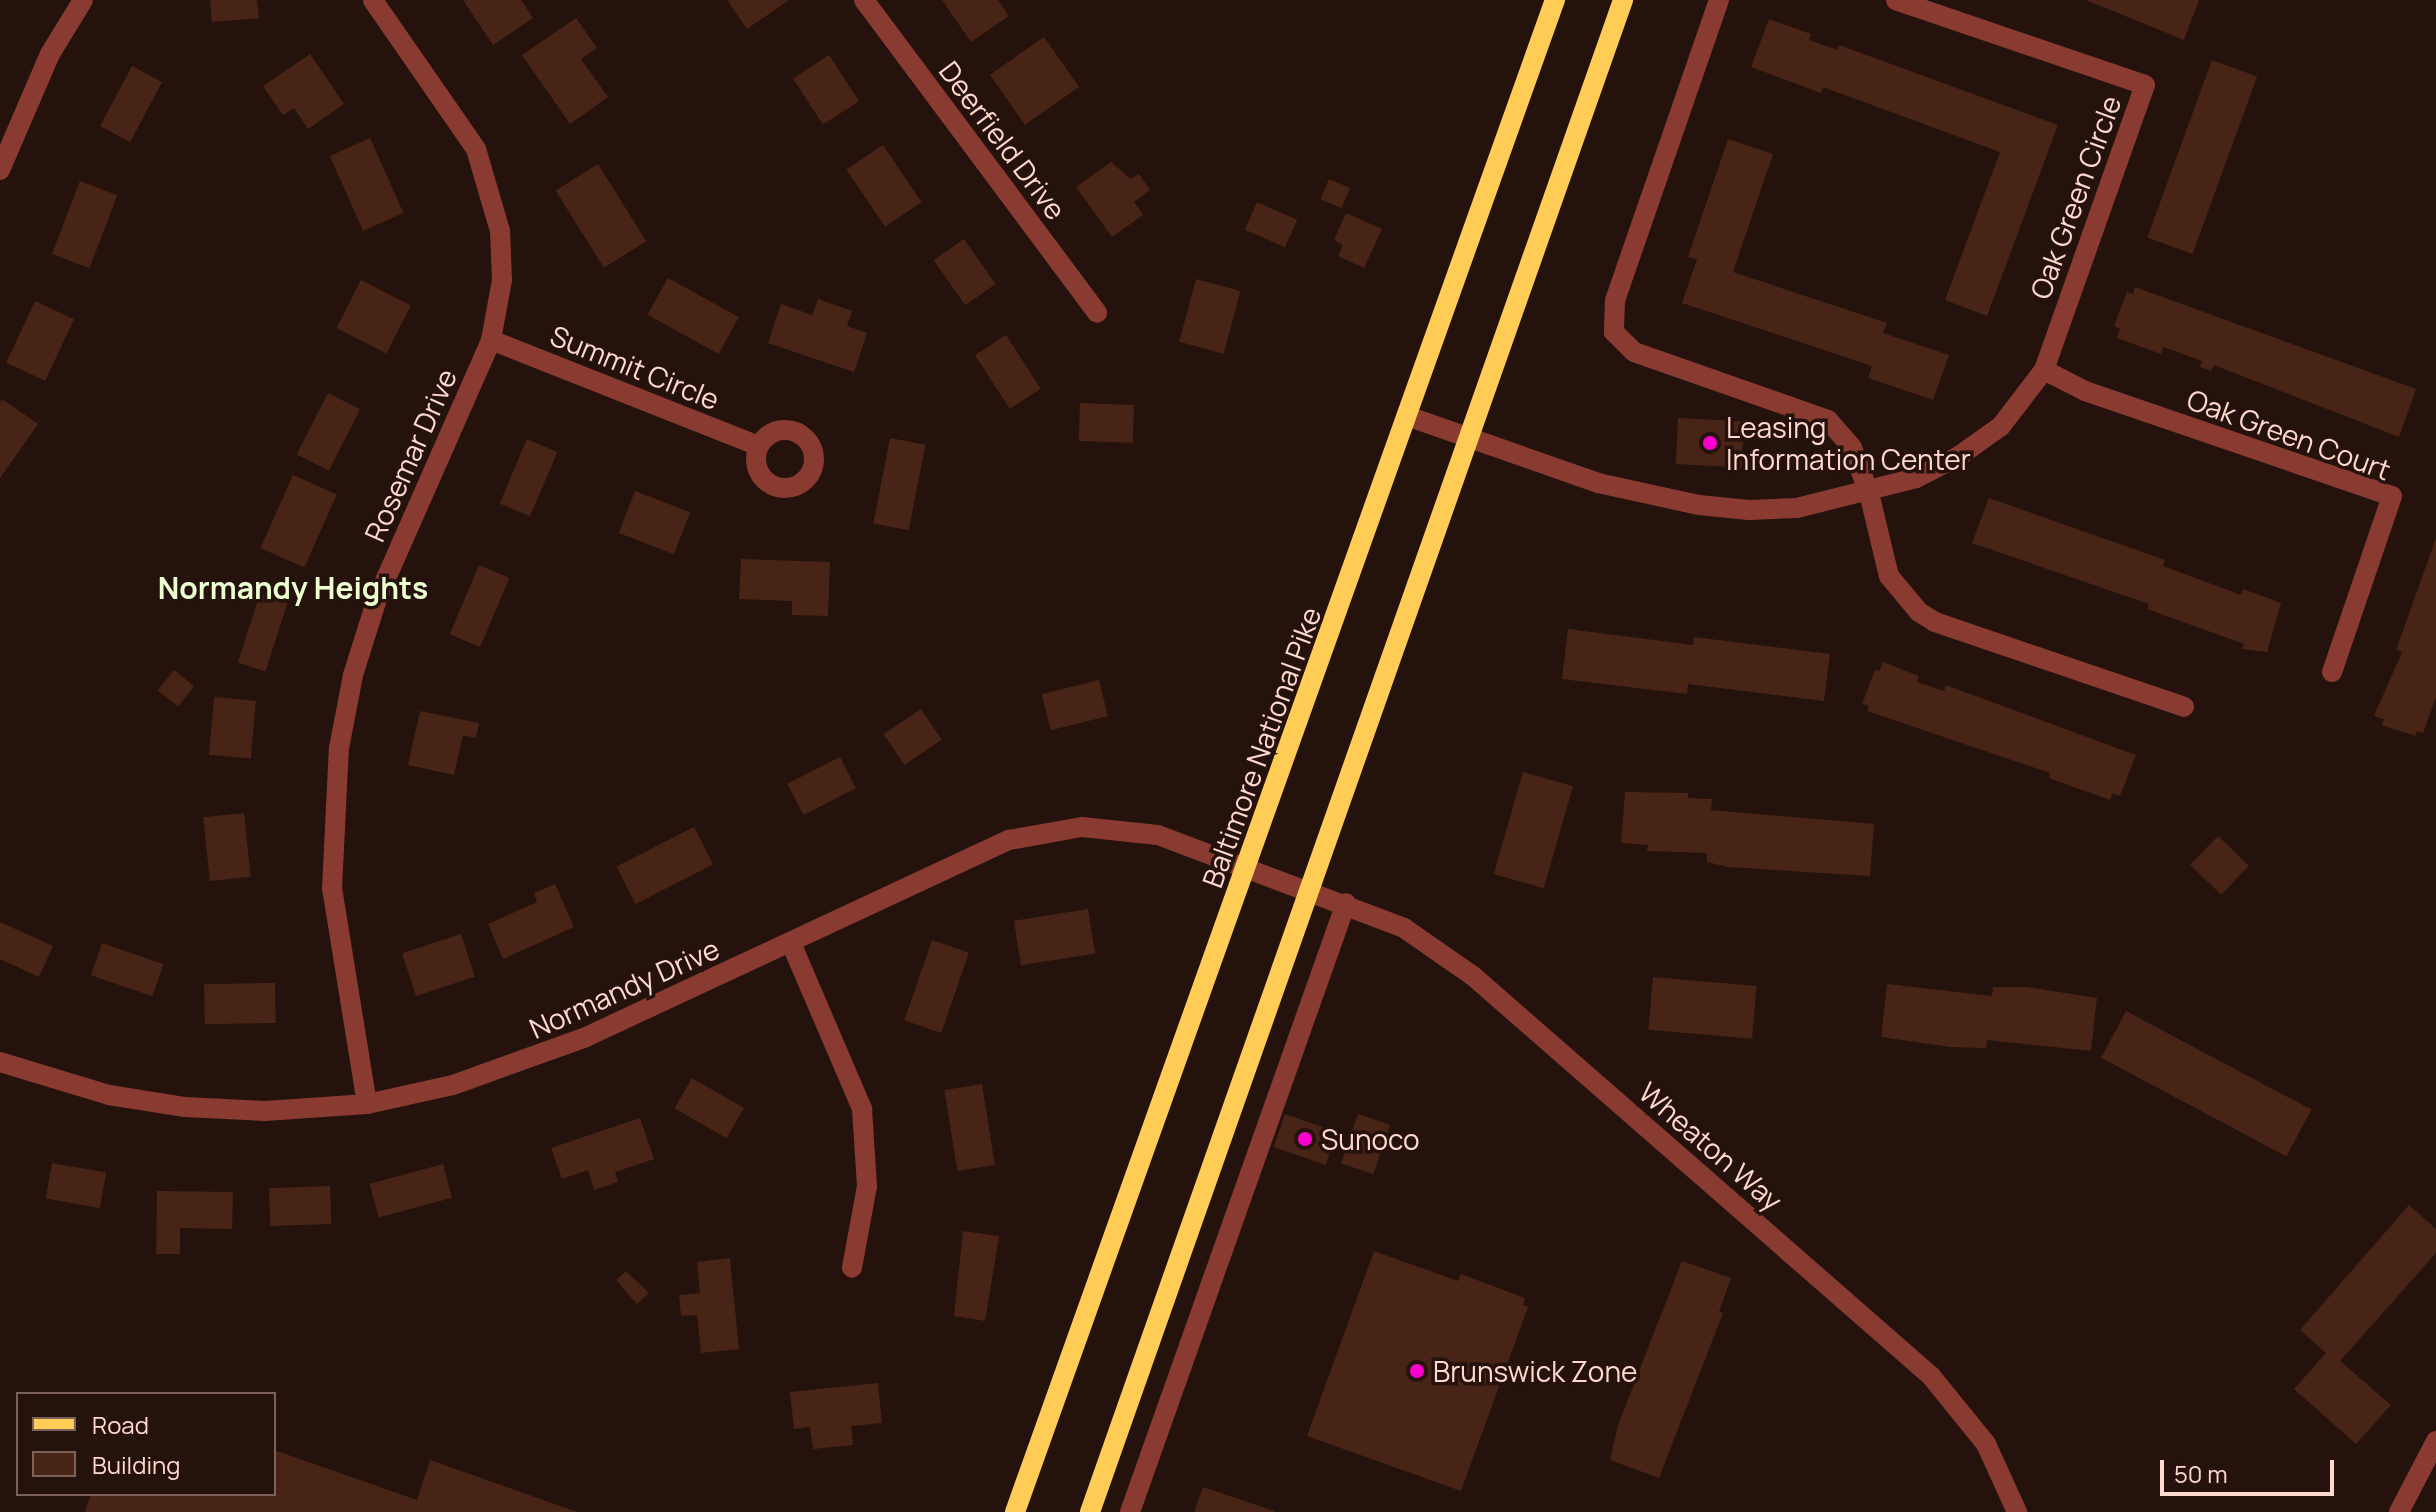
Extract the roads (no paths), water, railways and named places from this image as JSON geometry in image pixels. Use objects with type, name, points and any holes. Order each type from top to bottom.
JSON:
[{"type":"main road","name":"Baltimore National Pike","points":[[1015,1512],[1555,0]]},
{"type":"main road","points":[[1090,1512],[1307,889],[1623,0]]},
{"type":"street","points":[[0,170],[50,54],[83,0]]},
{"type":"street","name":"Rosemar Drive","points":[[367,1104],[332,889],[339,748],[353,675],[377,599],[491,340],[502,280],[491,187],[459,118],[373,0]]},
{"type":"street","name":"Deerfield Drive","points":[[864,0],[1097,313]]},
{"type":"street","points":[[1719,0],[1615,301],[1614,332],[1634,352],[1828,420],[1852,448],[1869,493],[1889,576],[1919,612],[1935,622],[2184,707]]},
{"type":"street","name":"Oak Green Circle","points":[[1407,416],[1466,440],[1598,483],[1699,505],[1797,508],[1869,493],[1959,456],[2001,426],[2044,370],[2145,85],[1896,0]]},
{"type":"street","name":"Summit Circle","points":[[491,340],[759,446]]},
{"type":"street","name":"Oak Green Court","points":[[2044,370],[2085,391],[2392,496],[2332,672]]},
{"type":"street","name":"Normandy Drive","points":[[0,1062],[109,1095],[185,1107],[265,1111],[367,1104],[527,1061],[656,1007],[970,856],[1046,831],[1118,827],[1248,866],[1307,889]]},
{"type":"street","name":"Wheaton Way","points":[[1307,889],[1404,928],[1473,976],[1877,1326],[1970,1421],[2017,1512]]},
{"type":"street","points":[[1130,1512],[1346,903]]},
{"type":"street","points":[[791,943],[862,1109],[867,1186],[852,1268]]},
{"type":"street","points":[[2399,1512],[2436,1441]]},
{"type":"place","name":"Leasing Information Center","points":[[1710,443]]},
{"type":"place","name":"Sunoco","points":[[1305,1139]]},
{"type":"place","name":"Brunswick Zone","points":[[1417,1371]]},
{"type":"district","name":"Normandy Heights","points":[[293,588]]}]
